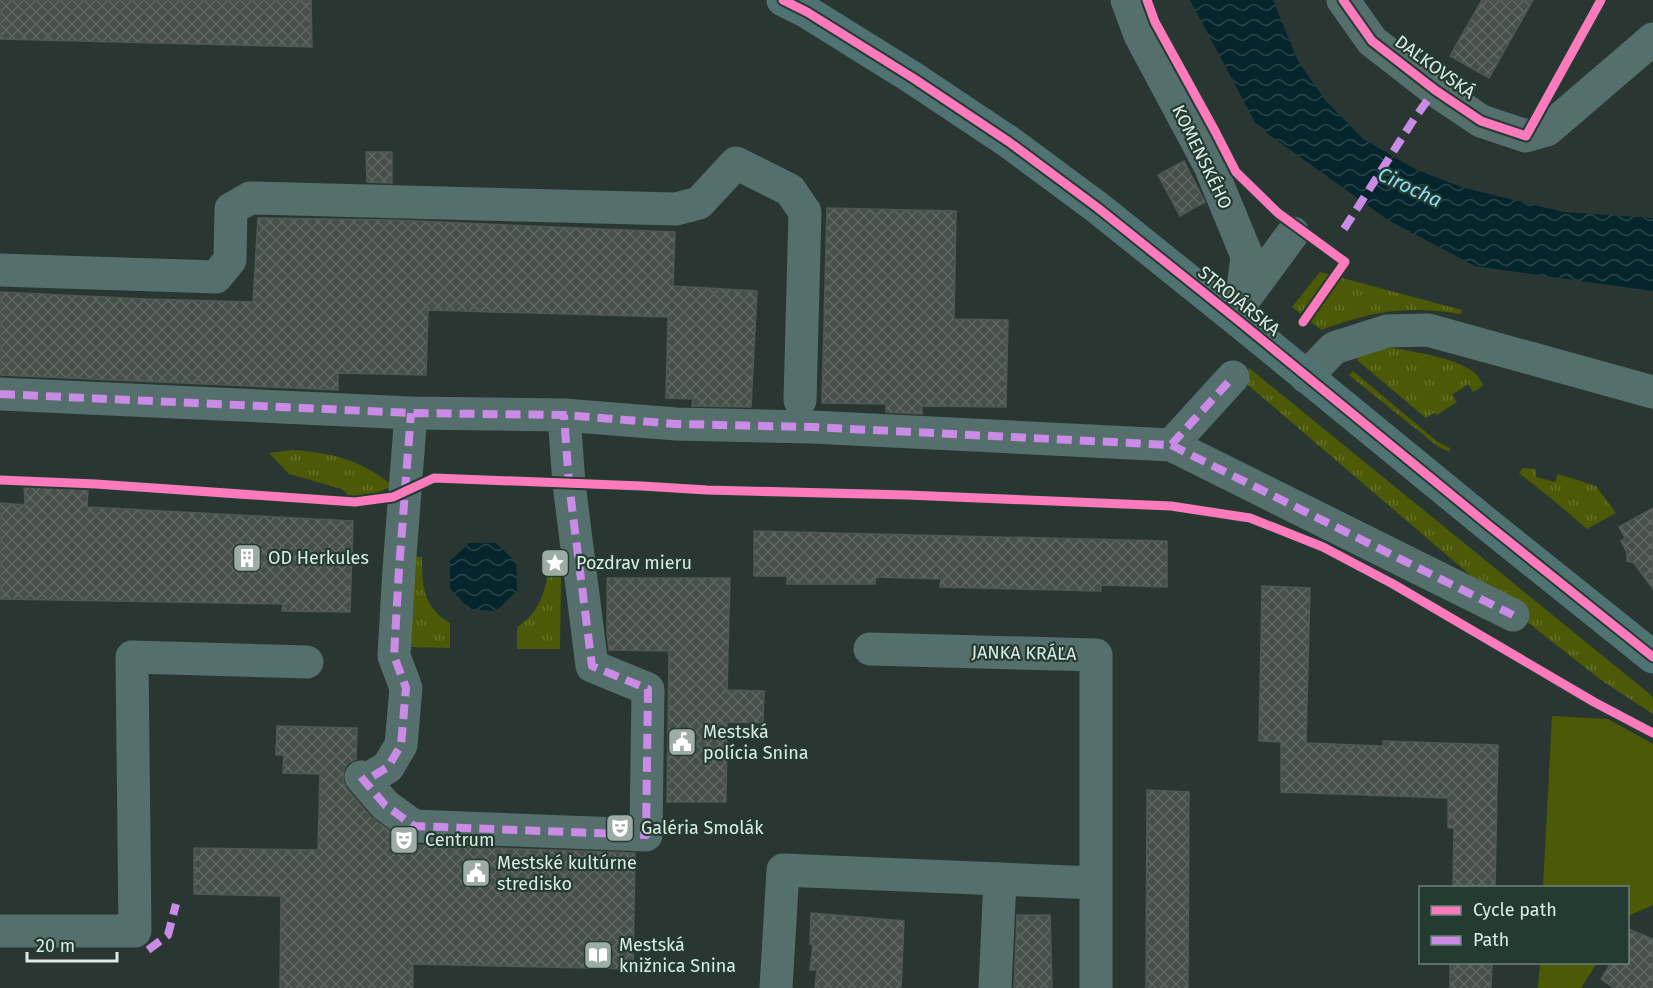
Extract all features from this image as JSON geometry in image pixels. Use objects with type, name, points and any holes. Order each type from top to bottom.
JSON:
[{"type":"main road","name":"STROJÁRSKA","points":[[783,0],[807,12],[1009,142],[1240,312],[1306,376],[1653,657]]},
{"type":"street","name":"KOMENSKÉHO","points":[[1127,0],[1140,35],[1210,166],[1247,256],[1240,312]]},
{"type":"street","name":"DAĽKOVSKÁ","points":[[1343,0],[1372,41],[1435,90],[1481,121],[1526,136],[1547,130],[1653,39]]},
{"type":"street","points":[[0,270],[216,277],[230,260],[231,209],[250,198],[676,209],[699,203],[736,163],[790,190],[805,212],[800,400]]},
{"type":"street","points":[[1240,312],[1293,233]]},
{"type":"street","points":[[1306,376],[1334,348],[1387,330],[1428,330],[1653,392]]},
{"type":"street","points":[[1171,445],[1233,377]]},
{"type":"street","points":[[0,394],[411,412],[564,415],[676,424],[812,427],[1171,445],[1513,615]]},
{"type":"street","points":[[411,412],[394,656],[406,688],[401,745],[388,767],[367,777],[385,805],[414,826],[646,835],[648,689],[592,666],[569,484],[564,415]]},
{"type":"street","name":"JANKA KRÁĽA","points":[[870,649],[1096,655],[1096,988]]},
{"type":"street","points":[[0,931],[135,931],[132,657],[307,662]]},
{"type":"street","points":[[776,988],[783,870],[1095,882]]},
{"type":"street","points":[[996,988],[1000,879]]},
{"type":"green space","points":[[1320,272],[1462,310],[1461,314],[1407,310],[1373,314],[1321,330],[1292,307]]},
{"type":"green space","points":[[1389,347],[1432,356],[1464,366],[1479,378],[1483,386],[1473,392],[1468,384],[1452,395],[1457,402],[1437,415],[1434,413],[1426,418],[1357,359],[1365,351]]},
{"type":"green space","points":[[1249,368],[1651,695],[1653,714],[1601,680],[1498,599],[1241,379]]},
{"type":"green space","points":[[1353,371],[1438,442],[1450,448],[1449,452],[1437,446],[1349,375]]},
{"type":"green space","points":[[293,450],[346,459],[370,470],[393,486],[355,502],[342,489],[289,474],[269,453]]},
{"type":"green space","points":[[1523,468],[1536,469],[1536,477],[1555,482],[1558,474],[1596,486],[1616,513],[1587,529],[1519,473]]},
{"type":"green space","points":[[407,557],[422,557],[424,586],[429,603],[441,617],[450,623],[450,648],[406,647]]},
{"type":"green space","points":[[548,576],[561,577],[560,649],[517,649],[517,627],[534,612]]},
{"type":"green space","points":[[1552,716],[1608,719],[1653,744],[1653,905],[1629,916],[1629,886],[1543,886]]},
{"type":"green space","points":[[1540,964],[1596,964],[1581,988],[1538,988]]},
{"type":"water","name":"Cirocha","points":[[1190,0],[1273,0],[1298,61],[1325,100],[1363,139],[1415,169],[1461,187],[1563,212],[1653,218],[1653,291],[1475,266],[1388,220],[1257,126]]},
{"type":"water","points":[[469,543],[496,543],[516,562],[517,591],[496,611],[469,609],[450,588],[450,561]]},
{"type":"building","points":[[0,0],[311,0],[312,47],[0,39]]},
{"type":"building","points":[[1482,0],[1533,0],[1489,78],[1450,56]]},
{"type":"building","points":[[366,152],[392,152],[392,183],[367,182]]},
{"type":"building","points":[[1184,161],[1205,202],[1180,216],[1158,175]]},
{"type":"building","points":[[827,208],[956,211],[954,319],[1008,320],[1006,407],[922,406],[922,414],[886,412],[886,404],[822,403]]},
{"type":"building","points":[[258,218],[393,220],[675,232],[673,286],[757,291],[751,407],[692,406],[693,399],[666,398],[668,317],[428,310],[426,375],[338,373],[338,390],[0,375],[0,292],[253,302]]},
{"type":"building","points":[[24,486],[88,490],[87,507],[353,521],[350,612],[282,611],[283,604],[0,599],[0,503],[25,505]]},
{"type":"building","points":[[1653,508],[1653,589],[1634,563],[1627,561],[1627,553],[1621,541],[1625,538],[1619,527]]},
{"type":"building","points":[[754,531],[1167,541],[1167,587],[1101,585],[1101,591],[940,587],[941,579],[876,577],[875,584],[787,584],[787,576],[754,576]]},
{"type":"building","points":[[607,578],[730,578],[727,690],[764,691],[763,723],[727,722],[726,802],[667,802],[669,651],[609,650]]},
{"type":"building","points":[[1262,586],[1310,588],[1306,743],[1383,746],[1383,741],[1498,745],[1495,886],[1453,886],[1454,828],[1448,828],[1448,798],[1281,792],[1281,742],[1259,741]]},
{"type":"building","name":"Mestské kultúrne stredisko","points":[[277,726],[357,728],[356,759],[348,763],[344,770],[343,781],[371,817],[413,845],[635,853],[633,969],[413,964],[413,988],[280,988],[281,896],[194,894],[194,848],[318,850],[320,774],[283,773],[284,755],[276,755]]},
{"type":"building","points":[[1147,790],[1189,792],[1188,988],[1146,988]]},
{"type":"building","points":[[811,913],[904,921],[901,988],[815,988],[817,970],[810,970],[813,944],[810,944]]},
{"type":"building","points":[[1017,915],[1050,915],[1052,988],[1014,988]]},
{"type":"building","points":[[1629,929],[1653,939],[1653,988],[1614,988],[1601,979],[1610,964],[1629,964]]},
{"type":"building","points":[[1450,964],[1492,964],[1491,988],[1450,988]]},
{"type":"marked path","points":[[1344,229],[1435,90]]},
{"type":"marked path","points":[[0,394],[411,413],[564,415],[676,424],[812,427],[1171,445],[1233,377]]},
{"type":"marked path","points":[[373,776],[388,767],[401,745],[406,688],[394,656],[411,413]]},
{"type":"marked path","points":[[361,777],[385,805],[414,826],[646,835],[648,689],[592,666],[569,484],[564,415]]},
{"type":"marked path","points":[[1171,445],[1513,615]]},
{"type":"marked path","points":[[148,950],[168,935],[176,904]]},
{"type":"cycle path","points":[[783,0],[807,12],[913,78],[1009,142],[1098,208],[1653,657]]},
{"type":"cycle path","points":[[1147,0],[1155,22],[1236,172],[1278,213],[1345,262],[1303,322]]},
{"type":"cycle path","points":[[1343,0],[1372,41],[1435,90],[1481,121],[1526,136],[1601,0]]},
{"type":"cycle path","points":[[0,480],[96,484],[355,502],[393,497],[434,478],[1171,506],[1250,518],[1323,547],[1393,584],[1594,702],[1653,733]]},
{"type":"place","name":"OD Herkules","points":[[247,558]]},
{"type":"place","name":"Pozdrav mieru","points":[[555,563]]},
{"type":"place","name":"Mestská polícia Snina","points":[[682,742]]},
{"type":"place","name":"Galéria Smolák","points":[[620,828]]},
{"type":"place","name":"Centrum","points":[[404,840]]},
{"type":"place","name":"Mestské kultúrne stredisko","points":[[476,873]]},
{"type":"place","name":"Mestská knižnica Snina","points":[[598,955]]}]
